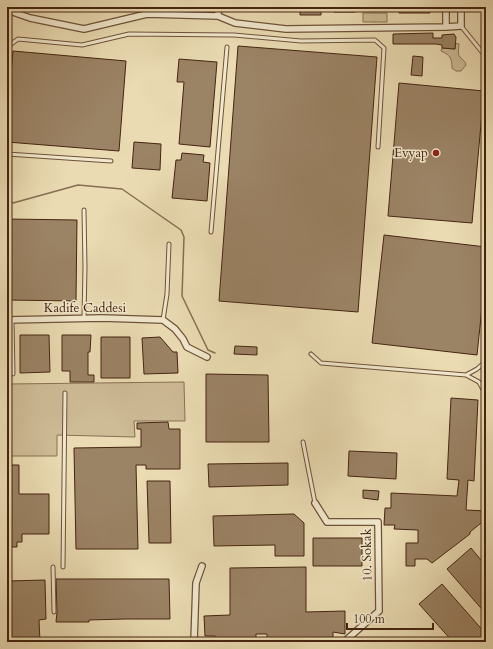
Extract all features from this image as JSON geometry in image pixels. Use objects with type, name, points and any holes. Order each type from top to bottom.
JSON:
[{"type":"street","points":[[218,7],[218,16]]},
{"type":"street","points":[[446,7],[446,27]]},
{"type":"street","points":[[7,10],[30,18],[84,29],[147,14],[218,16],[235,23],[286,29],[461,26],[461,7]]},
{"type":"street","name":"Kadife Caddesi","points":[[10,320],[84,318],[162,320]]},
{"type":"street","points":[[162,320],[175,329],[188,347],[207,358]]},
{"type":"street","name":"10. Sokak","points":[[315,503],[327,522],[378,522],[379,611],[344,642]]},
{"type":"street","points":[[194,642],[196,583],[202,566]]},
{"type":"lane","points":[[461,26],[486,57]]},
{"type":"lane","points":[[7,47],[18,39],[82,45],[129,34],[234,35],[301,41],[375,40],[384,48],[378,147]]},
{"type":"lane","points":[[211,232],[227,47]]},
{"type":"lane","points":[[7,154],[111,160]]},
{"type":"lane","points":[[84,210],[84,318]]},
{"type":"lane","points":[[162,320],[167,294],[169,244]]},
{"type":"lane","points":[[10,320],[14,374]]},
{"type":"lane","points":[[311,354],[321,363],[466,375],[479,382],[486,395],[484,468],[486,473]]},
{"type":"lane","points":[[466,375],[477,370],[486,361]]},
{"type":"lane","points":[[63,567],[65,393]]},
{"type":"lane","points":[[303,442],[315,503]]},
{"type":"lane","points":[[53,567],[54,612]]},
{"type":"shaded area","points":[[363,13],[387,13],[387,22],[363,22]]},
{"type":"shaded area","points":[[455,43],[459,44],[459,55],[466,65],[461,71],[456,71],[452,68],[450,57],[441,51],[442,48],[455,49]]},
{"type":"shaded area","points":[[184,382],[185,421],[134,421],[135,437],[57,435],[57,456],[7,456],[7,384]]},
{"type":"building","points":[[300,7],[321,7],[321,15],[300,15]]},
{"type":"building","points":[[334,7],[354,7],[355,12],[334,12]]},
{"type":"building","points":[[399,7],[430,7],[430,13],[399,13]]},
{"type":"building","points":[[433,33],[433,38],[442,38],[442,35],[454,34],[456,37],[455,49],[442,48],[442,45],[436,44],[393,44],[393,34]]},
{"type":"building","points":[[238,46],[377,57],[358,312],[219,301]]},
{"type":"building","points":[[13,51],[126,61],[119,151],[7,142],[7,117]]},
{"type":"building","points":[[413,56],[423,57],[422,76],[411,75]]},
{"type":"building","points":[[179,59],[217,62],[210,147],[179,144],[184,82],[177,82]]},
{"type":"building","name":"Evyap","points":[[399,83],[484,91],[472,223],[388,216]]},
{"type":"building","points":[[134,142],[161,144],[160,170],[132,168]]},
{"type":"building","points":[[182,153],[204,155],[203,162],[210,163],[207,201],[172,198],[176,160],[181,160]]},
{"type":"building","points":[[7,219],[77,220],[76,301],[7,300]]},
{"type":"building","points":[[384,235],[486,247],[486,269],[477,355],[372,343]]},
{"type":"building","points":[[20,335],[49,335],[50,372],[20,373]]},
{"type":"building","points":[[62,335],[91,335],[90,352],[88,352],[88,375],[94,375],[94,382],[70,382],[70,371],[62,371]]},
{"type":"building","points":[[101,337],[130,337],[130,378],[101,378]]},
{"type":"building","points":[[160,337],[173,352],[177,352],[178,373],[144,374],[142,338]]},
{"type":"building","points":[[235,346],[257,347],[257,355],[234,354]]},
{"type":"building","points":[[206,374],[268,375],[269,442],[206,442]]},
{"type":"building","points":[[451,398],[478,400],[474,481],[468,480],[466,510],[486,511],[486,519],[470,532],[470,534],[432,563],[427,559],[415,559],[415,566],[406,566],[406,543],[418,543],[418,530],[394,529],[395,525],[384,525],[385,508],[391,508],[391,493],[457,496],[459,480],[447,479]]},
{"type":"building","points":[[168,422],[169,429],[180,429],[180,469],[146,469],[146,465],[136,465],[138,549],[76,549],[74,448],[141,447],[141,429],[137,429],[137,423]]},
{"type":"building","points":[[349,451],[397,453],[396,479],[348,476]]},
{"type":"building","points":[[288,463],[288,485],[209,487],[208,464]]},
{"type":"building","points":[[7,465],[19,465],[19,494],[49,494],[49,534],[22,534],[22,542],[17,542],[17,547],[7,547]]},
{"type":"building","points":[[147,481],[170,481],[171,543],[149,543]]},
{"type":"building","points":[[363,490],[379,491],[378,500],[363,498]]},
{"type":"building","points":[[294,514],[304,523],[304,556],[275,556],[275,545],[214,546],[213,516]]},
{"type":"building","points":[[313,538],[362,538],[362,566],[313,566]]},
{"type":"building","points":[[471,548],[486,566],[486,614],[447,569]]},
{"type":"building","points":[[306,567],[306,612],[345,611],[345,634],[333,632],[333,642],[267,642],[267,634],[256,634],[256,640],[215,641],[215,636],[205,636],[204,616],[230,615],[230,568]]},
{"type":"building","points":[[56,579],[169,579],[170,619],[56,622]]},
{"type":"building","points":[[45,580],[46,619],[39,620],[40,642],[10,642],[8,581]]},
{"type":"building","points":[[442,584],[486,634],[486,639],[483,642],[453,642],[419,604]]},
{"type":"waterway","points":[[7,199],[13,203],[78,185],[122,189],[181,230],[184,237],[182,296],[208,350],[215,353]]},
{"type":"place","name":"Evyap","points":[[436,153]]}]
